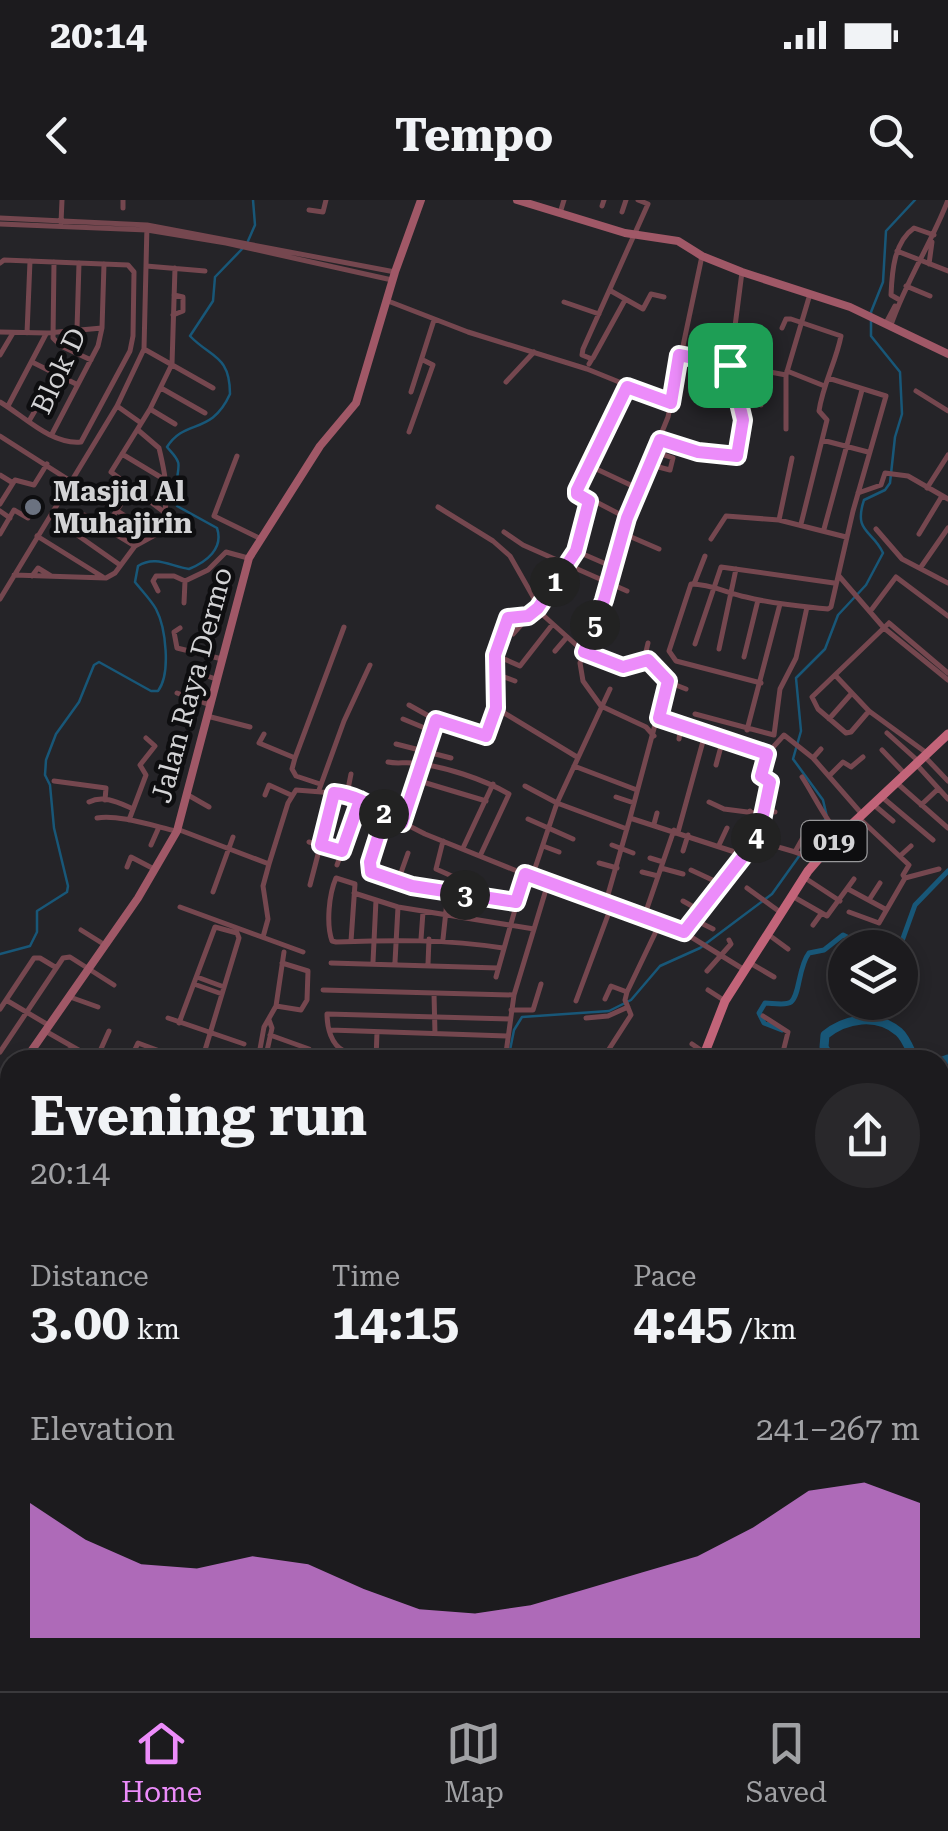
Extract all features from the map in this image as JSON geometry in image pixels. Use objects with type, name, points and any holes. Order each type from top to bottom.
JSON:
[{"type":"main road","name":"019","points":[[706,1050],[725,1001],[816,861],[948,734]]},
{"type":"street","points":[[61,224],[62,200]]},
{"type":"street","points":[[309,210],[322,212],[326,200]]},
{"type":"street","name":"Jalan Raya Dermo","points":[[32,1050],[156,871],[177,830],[249,558],[320,446],[356,403],[421,200]]},
{"type":"street","points":[[517,200],[634,235],[678,241],[702,256],[876,318],[947,350]]},
{"type":"street","points":[[560,213],[564,200]]},
{"type":"street","points":[[622,212],[626,200]]},
{"type":"street","points":[[626,300],[591,362],[582,352],[649,202],[638,200]]},
{"type":"street","points":[[929,265],[933,239],[948,200]]},
{"type":"street","points":[[0,221],[147,228],[394,276]]},
{"type":"street","points":[[0,597],[117,406],[144,348],[147,228]]},
{"type":"street","points":[[898,302],[891,294],[897,252],[911,228],[933,239]]},
{"type":"street","points":[[888,324],[917,260],[933,239]]},
{"type":"street","points":[[897,252],[948,271]]},
{"type":"street","points":[[654,736],[646,727],[601,706],[581,675],[584,652],[609,584],[627,518],[671,403],[702,256]]},
{"type":"street","points":[[0,263],[4,260],[128,265],[134,272],[134,336],[121,372],[80,442],[51,436],[0,402]]},
{"type":"street","points":[[28,333],[30,262]]},
{"type":"street","points":[[8,406],[49,332],[54,262]]},
{"type":"street","points":[[77,330],[79,263]]},
{"type":"street","name":"Blok D","points":[[51,436],[91,360],[102,328],[104,264]]},
{"type":"street","points":[[146,266],[205,271]]},
{"type":"street","points":[[164,512],[112,474],[172,364],[175,268]]},
{"type":"street","points":[[660,440],[698,452],[737,456],[743,420],[732,366],[742,272]]},
{"type":"street","points":[[906,286],[930,296]]},
{"type":"street","points":[[611,291],[643,309],[650,294],[664,298]]},
{"type":"street","points":[[786,429],[787,373],[810,294]]},
{"type":"street","points":[[387,300],[434,320],[588,369],[671,403]]},
{"type":"street","points":[[564,302],[600,314]]},
{"type":"street","points":[[782,328],[788,319],[842,336],[823,385],[819,410],[827,420],[801,524]]},
{"type":"street","points":[[411,392],[434,320]]},
{"type":"street","points":[[0,332],[102,328]]},
{"type":"street","points":[[0,355],[13,332]]},
{"type":"street","points":[[49,332],[61,346],[91,360]]},
{"type":"street","points":[[144,348],[213,388]]},
{"type":"street","points":[[506,382],[534,352]]},
{"type":"street","points":[[679,355],[787,373],[823,385]]},
{"type":"street","points":[[409,432],[433,365],[423,360]]},
{"type":"street","points":[[34,363],[76,384]]},
{"type":"street","points":[[761,405],[763,371]]},
{"type":"street","points":[[29,421],[56,374]]},
{"type":"street","points":[[694,584],[780,604],[830,608],[868,452],[886,396],[828,378]]},
{"type":"street","points":[[627,387],[577,492],[627,518]]},
{"type":"street","points":[[161,388],[205,413]]},
{"type":"street","points":[[824,529],[862,390]]},
{"type":"street","points":[[916,392],[948,411]]},
{"type":"street","points":[[117,406],[142,423]]},
{"type":"street","points":[[150,409],[175,424]]},
{"type":"street","points":[[14,576],[106,578],[115,573],[135,546],[155,534],[168,496],[159,448],[138,430]]},
{"type":"street","points":[[0,436],[155,534]]},
{"type":"street","points":[[822,444],[868,452]]},
{"type":"street","points":[[650,465],[670,470],[673,458],[655,452]]},
{"type":"street","points":[[122,454],[162,478]]},
{"type":"street","points":[[927,488],[948,455]]},
{"type":"street","points":[[237,456],[214,516],[261,539]]},
{"type":"street","points":[[779,520],[792,458]]},
{"type":"street","points":[[10,518],[0,507],[13,482],[19,479],[32,486],[47,464]]},
{"type":"street","points":[[590,466],[640,490]]},
{"type":"street","points":[[858,493],[881,485],[886,473],[900,473],[945,498],[919,534]]},
{"type":"street","points":[[0,475],[13,482]]},
{"type":"street","points":[[105,528],[131,488]]},
{"type":"street","points":[[513,634],[538,608],[576,551],[589,501]]},
{"type":"street","points":[[438,507],[506,552],[538,608],[584,652],[623,667],[644,660]]},
{"type":"street","points":[[0,534],[15,509],[28,518]]},
{"type":"street","points":[[54,510],[75,522]]},
{"type":"street","points":[[120,564],[72,532],[75,522],[84,515],[135,546]]},
{"type":"street","points":[[710,539],[726,516],[779,520],[846,537]]},
{"type":"street","points":[[876,529],[902,559],[948,583]]},
{"type":"street","points":[[920,568],[948,529]]},
{"type":"street","points":[[504,532],[626,591]]},
{"type":"street","points":[[622,534],[659,549]]},
{"type":"street","points":[[37,536],[106,578]]},
{"type":"street","points":[[939,540],[948,546]]},
{"type":"street","points":[[506,552],[516,541]]},
{"type":"street","points":[[576,551],[614,567]]},
{"type":"street","points":[[185,581],[208,570],[226,552],[249,558]]},
{"type":"street","points":[[705,556],[684,602],[670,656],[761,683]]},
{"type":"street","points":[[694,644],[720,568],[836,583]]},
{"type":"street","points":[[719,649],[736,568]]},
{"type":"street","points":[[838,574],[885,624],[948,680]]},
{"type":"street","points":[[158,591],[153,581],[156,576],[174,576],[185,581]]},
{"type":"street","points":[[871,609],[896,577],[948,616]]},
{"type":"street","points":[[184,603],[185,581]]},
{"type":"street","points":[[744,657],[758,600]]},
{"type":"street","points":[[748,730],[780,604]]},
{"type":"street","points":[[696,714],[771,736],[775,733],[780,690],[796,658],[807,607]]},
{"type":"street","points":[[409,704],[436,720],[484,738],[496,708],[495,655],[508,618],[528,616]]},
{"type":"street","points":[[495,655],[520,666],[552,624]]},
{"type":"street","points":[[870,710],[848,734],[818,709],[812,697],[885,624]]},
{"type":"street","points":[[344,627],[292,768],[296,776],[334,793],[348,788]]},
{"type":"street","points":[[180,628],[174,632],[175,646],[222,658]]},
{"type":"street","points":[[555,651],[567,637]]},
{"type":"street","points":[[644,660],[648,643]]},
{"type":"street","points":[[644,660],[668,682],[686,688]]},
{"type":"street","points":[[934,665],[948,672]]},
{"type":"street","points":[[320,787],[370,666]]},
{"type":"street","points":[[192,671],[216,679]]},
{"type":"street","points":[[496,674],[515,681]]},
{"type":"street","points":[[834,675],[922,760],[948,799]]},
{"type":"street","points":[[576,1001],[608,906],[610,884],[668,682]]},
{"type":"street","points":[[496,978],[516,902],[610,689]]},
{"type":"street","points":[[177,693],[210,704]]},
{"type":"street","points":[[829,719],[852,693]]},
{"type":"street","points":[[496,708],[577,757]]},
{"type":"street","points":[[207,716],[250,727]]},
{"type":"street","points":[[659,718],[766,753]]},
{"type":"street","points":[[403,719],[432,731]]},
{"type":"street","points":[[402,823],[436,720]]},
{"type":"street","points":[[679,739],[681,726]]},
{"type":"street","points":[[887,733],[948,781]]},
{"type":"street","points":[[264,734],[259,744],[295,758]]},
{"type":"street","points":[[644,918],[705,734]]},
{"type":"street","points":[[684,932],[754,842],[770,782],[761,774],[766,753],[781,735],[813,758],[861,816],[908,863]]},
{"type":"street","points":[[129,820],[146,775],[139,768],[141,761],[155,746],[146,738]]},
{"type":"street","points":[[716,765],[723,740]]},
{"type":"street","points":[[396,744],[451,758]]},
{"type":"street","points":[[813,758],[821,749]]},
{"type":"street","points":[[882,750],[906,775]]},
{"type":"street","points":[[829,776],[843,762],[850,767],[863,757]]},
{"type":"street","points":[[388,762],[421,764],[455,773],[492,784],[510,796],[480,856]]},
{"type":"street","points":[[574,766],[637,790]]},
{"type":"street","points":[[450,790],[455,773]]},
{"type":"street","points":[[348,788],[351,774]]},
{"type":"street","points":[[802,777],[822,806],[826,820],[840,836]]},
{"type":"street","points":[[416,780],[486,801]]},
{"type":"street","points":[[54,781],[106,788],[105,800]]},
{"type":"street","points":[[897,783],[948,828]]},
{"type":"street","points":[[463,848],[492,784]]},
{"type":"street","points":[[264,795],[269,785],[293,793],[320,787]]},
{"type":"street","points":[[525,786],[557,804],[628,829]]},
{"type":"street","points":[[348,788],[360,800],[402,823],[528,876],[684,932],[720,956],[774,978]]},
{"type":"street","points":[[921,805],[938,789]]},
{"type":"street","points":[[263,938],[268,920],[263,886],[293,793]]},
{"type":"street","points":[[310,885],[334,793]]},
{"type":"street","points":[[188,796],[209,807]]},
{"type":"street","points":[[616,797],[634,803]]},
{"type":"street","points":[[88,802],[105,800],[131,808]]},
{"type":"street","points":[[337,865],[360,800]]},
{"type":"street","points":[[878,801],[892,821]]},
{"type":"street","points":[[878,801],[933,840]]},
{"type":"street","points":[[709,802],[724,809],[776,812]]},
{"type":"street","points":[[750,812],[750,822],[761,825]]},
{"type":"street","points":[[480,813],[497,822]]},
{"type":"street","points":[[654,824],[657,813]]},
{"type":"street","points":[[385,815],[370,870],[393,882],[516,902]]},
{"type":"street","points":[[97,818],[177,830],[269,864]]},
{"type":"street","points":[[630,818],[744,855]]},
{"type":"street","points":[[528,820],[573,838]]},
{"type":"street","points":[[150,846],[159,827]]},
{"type":"street","points":[[719,845],[727,828]]},
{"type":"street","points":[[799,851],[806,834]]},
{"type":"street","points":[[683,851],[688,835]]},
{"type":"street","points":[[213,892],[233,837]]},
{"type":"street","points":[[443,840],[436,869],[454,877]]},
{"type":"street","points":[[309,842],[342,851]]},
{"type":"street","points":[[742,842],[799,851],[816,861]]},
{"type":"street","points":[[612,845],[633,853]]},
{"type":"street","points":[[542,846],[559,852]]},
{"type":"street","points":[[900,856],[912,846]]},
{"type":"street","points":[[393,882],[408,853]]},
{"type":"street","points":[[849,912],[878,924],[914,856]]},
{"type":"street","points":[[127,866],[131,857],[156,871]]},
{"type":"street","points":[[650,858],[683,874]]},
{"type":"street","points":[[599,864],[616,868]]},
{"type":"street","points":[[905,878],[940,869]]},
{"type":"street","points":[[691,870],[720,884]]},
{"type":"street","points":[[642,872],[658,876]]},
{"type":"street","points":[[804,877],[840,901]]},
{"type":"street","points":[[351,941],[353,881],[334,879],[330,938],[351,941],[443,939],[503,948]]},
{"type":"street","points":[[813,925],[840,901],[854,879]]},
{"type":"street","points":[[506,1050],[514,995],[548,883]]},
{"type":"street","points":[[869,900],[880,883]]},
{"type":"street","points":[[747,888],[780,912]]},
{"type":"street","points":[[848,890],[886,910]]},
{"type":"street","points":[[443,939],[448,892]]},
{"type":"street","points":[[354,894],[398,908],[534,929]]},
{"type":"street","points":[[791,896],[824,915]]},
{"type":"street","points":[[373,962],[376,900]]},
{"type":"street","points":[[683,901],[700,910]]},
{"type":"street","points":[[180,906],[304,952]]},
{"type":"street","points":[[395,962],[398,908]]},
{"type":"street","points":[[423,912],[428,964]]},
{"type":"street","points":[[693,919],[712,930]]},
{"type":"street","points":[[608,1050],[631,1015],[626,992],[660,923]]},
{"type":"street","points":[[179,1023],[218,926],[237,933],[206,1050]]},
{"type":"street","points":[[80,930],[106,945]]},
{"type":"street","points":[[766,934],[788,949]]},
{"type":"street","points":[[706,971],[731,944],[730,940]]},
{"type":"street","points":[[262,1050],[264,1027],[276,1006],[284,952]]},
{"type":"street","points":[[1,1050],[67,956],[114,985]]},
{"type":"street","points":[[0,1010],[36,957],[55,968]]},
{"type":"street","points":[[276,1006],[302,1010],[307,1000],[308,971],[282,963]]},
{"type":"street","points":[[331,963],[498,968]]},
{"type":"street","points":[[196,981],[223,990]]},
{"type":"street","points":[[511,1010],[533,1010],[541,984]]},
{"type":"street","points":[[605,999],[612,986],[626,992]]},
{"type":"street","points":[[323,990],[514,995]]},
{"type":"street","points":[[708,990],[725,1001]]},
{"type":"street","points":[[434,993],[435,1034]]},
{"type":"street","points":[[10,994],[48,1029],[80,1050]]},
{"type":"street","points":[[70,997],[98,1006]]},
{"type":"street","points":[[586,1018],[611,1015],[627,1004]]},
{"type":"street","points":[[340,1050],[329,1030],[330,1012],[510,1019]]},
{"type":"street","points":[[763,1016],[788,1032],[786,1050]]},
{"type":"street","points":[[168,1018],[244,1044]]},
{"type":"street","points":[[264,1050],[270,1036],[269,1020]]},
{"type":"street","points":[[329,1030],[507,1036]]},
{"type":"street","points":[[100,1050],[108,1031]]},
{"type":"street","points":[[376,1050],[377,1032]]},
{"type":"street","points":[[270,1036],[310,1050]]},
{"type":"street","points":[[135,1050],[139,1043],[158,1050]]},
{"type":"street","points":[[692,1044],[698,1050]]},
{"type":"street","points":[[69,1050],[72,1046]]},
{"type":"waterway","points":[[248,241],[255,225],[253,200]]},
{"type":"waterway","points":[[510,1050],[514,1030],[522,1017],[609,1011],[631,1000],[660,966],[700,948],[772,894],[827,817],[823,800],[793,759],[801,731],[796,678],[825,649],[838,615],[866,585],[883,553],[863,525],[861,511],[864,500],[885,490],[890,483],[902,414],[900,372],[871,336],[871,312],[883,282],[886,231],[915,200]]},
{"type":"waterway","points":[[0,954],[30,946],[37,932],[37,911],[67,892],[50,785],[45,775],[46,760],[56,734],[79,702],[94,665],[99,662],[151,691],[158,691],[162,683],[166,663],[162,627],[156,609],[135,582],[138,566],[157,561],[189,569],[216,548],[217,528],[177,506],[179,465],[167,447],[182,432],[215,416],[230,394],[223,364],[190,336],[213,301],[215,277],[243,248]]},
{"type":"waterway","points":[[906,930],[915,905],[948,871]]},
{"type":"waterway","points":[[782,1030],[764,1023],[759,1013],[765,1003],[791,1002],[809,953],[828,947]]},
{"type":"waterway","points":[[826,1050],[825,1035],[862,1020],[890,1026],[899,1032],[910,1050]]},
{"type":"place","name":"Masjid Al Muhajirin","points":[[33,507]]},
{"type":"route","points":[[730,365],[679,355],[671,403],[627,387],[577,490],[589,501],[576,551],[538,608],[528,616],[508,618],[495,655],[496,708],[486,736],[436,720],[402,823],[385,815],[376,810],[367,804],[360,800],[352,796],[334,793],[321,845],[342,851],[360,800],[367,804],[385,815],[370,862],[371,872],[412,886],[516,902],[525,874],[684,932],[756,839],[770,782],[761,776],[767,754],[659,718],[668,681],[648,660],[623,667],[584,652],[604,600],[627,518],[660,440],[698,452],[737,456],[743,420],[730,365]]}]
